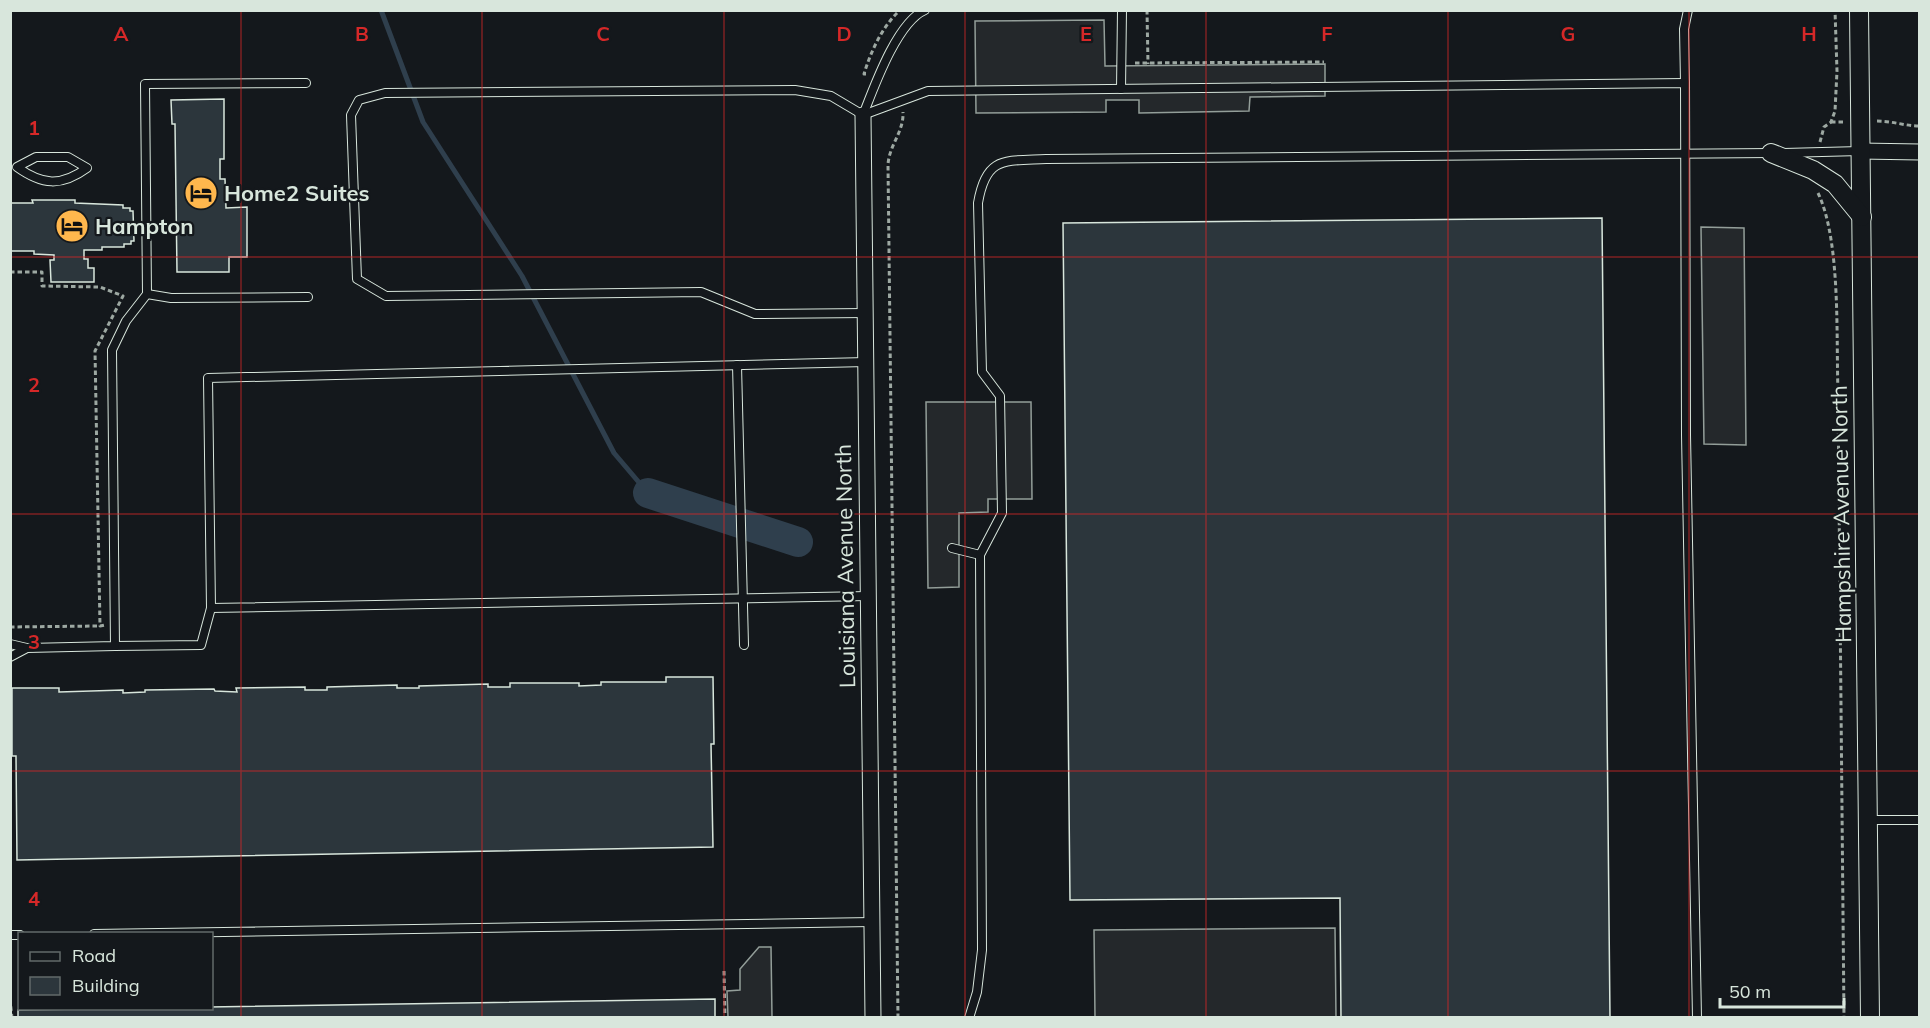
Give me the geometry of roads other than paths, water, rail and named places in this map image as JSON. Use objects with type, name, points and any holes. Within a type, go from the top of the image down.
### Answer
[{"type":"street","name":"Hampshire Avenue North","points":[[1859,10],[1870,1017]]},
{"type":"street","name":"Louisiana Avenue North","points":[[863,115],[873,1017]]},
{"type":"street","points":[[1860,151],[1920,152]]},
{"type":"street","points":[[1771,153],[1813,170],[1834,184],[1862,217]]},
{"type":"lane","points":[[863,115],[884,63],[904,30],[925,10]]},
{"type":"lane","points":[[1121,89],[1122,10]]},
{"type":"lane","points":[[1688,10],[1684,28],[1686,435],[1697,1017]]},
{"type":"lane","points":[[115,646],[112,350],[126,321],[147,294],[145,84],[306,83]]},
{"type":"lane","points":[[863,115],[928,91],[1685,83]]},
{"type":"lane","points":[[863,115],[831,96],[795,90],[385,93],[359,100],[351,115],[357,279],[386,296],[701,292],[755,314],[865,313]]},
{"type":"lane","points":[[969,1017],[977,992],[982,950],[980,555],[1002,513],[1000,396],[982,372],[978,204],[982,182],[989,170],[1002,163],[1046,159],[1860,151]]},
{"type":"lane","points":[[68,157],[87,168],[66,181],[40,181],[17,167],[36,158],[68,157]]},
{"type":"lane","points":[[147,294],[171,298],[308,297]]},
{"type":"lane","points":[[10,644],[27,648],[201,645],[211,608],[208,378],[866,362]]},
{"type":"lane","points":[[737,365],[744,645]]},
{"type":"lane","points":[[952,548],[980,555]]},
{"type":"lane","points":[[211,608],[868,596]]},
{"type":"lane","points":[[10,657],[27,648]]},
{"type":"lane","points":[[1868,820],[1920,820]]},
{"type":"lane","points":[[165,932],[872,922]]},
{"type":"waterway","points":[[381,10],[423,122],[522,276],[614,453],[648,493]]},
{"type":"waterway","points":[[648,493],[798,542]]},
{"type":"place","name":"Home2 Suites","points":[[201,193]]},
{"type":"place","name":"Hampton","points":[[72,226]]}]
